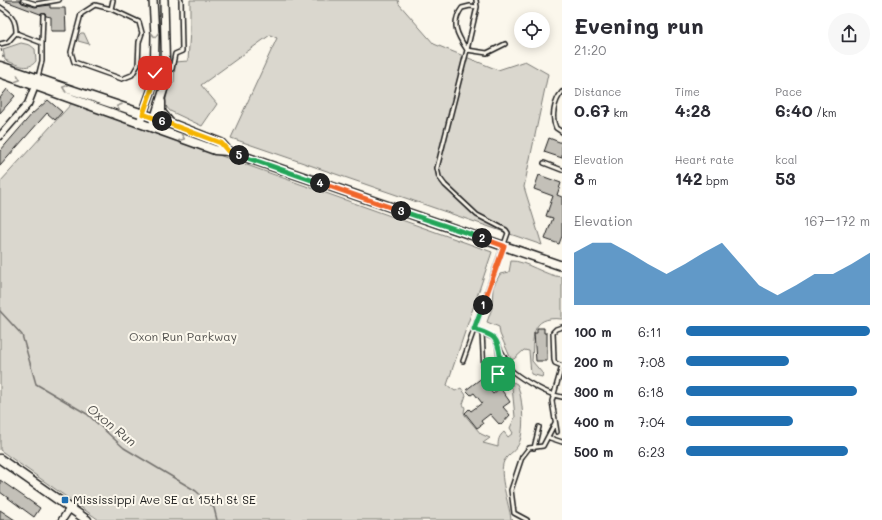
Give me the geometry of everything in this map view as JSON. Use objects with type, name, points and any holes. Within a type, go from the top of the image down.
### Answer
[{"type":"main road","points":[[2,63],[36,82]]},
{"type":"main road","points":[[0,73],[36,82],[142,118],[215,150],[228,151],[562,266]]},
{"type":"main road","points":[[160,102],[162,112],[170,123]]},
{"type":"main road","points":[[153,122],[170,123],[221,143],[228,151]]},
{"type":"main road","points":[[0,459],[88,520]]},
{"type":"street","points":[[142,118],[154,83],[155,73],[153,0]]},
{"type":"street","points":[[153,122],[166,82],[167,70],[164,0]]},
{"type":"street","points":[[0,136],[28,104],[36,82]]},
{"type":"street","points":[[62,520],[70,508]]},
{"type":"lane","points":[[23,0],[36,4],[59,0]]},
{"type":"lane","points":[[111,9],[113,0]]},
{"type":"lane","points":[[167,70],[172,69],[175,54],[182,51],[181,0]]},
{"type":"lane","points":[[463,361],[508,233],[506,230],[477,215],[438,177],[437,168],[477,8],[476,0]]},
{"type":"lane","points":[[95,5],[111,9],[134,18],[142,27],[137,69],[132,75],[122,79],[74,62],[71,52],[84,11],[95,5]]},
{"type":"lane","points":[[477,8],[470,6],[462,8],[457,24],[457,34],[467,50],[487,53],[505,44]]},
{"type":"lane","points":[[0,8],[13,16],[16,24],[16,34],[8,42],[0,44]]},
{"type":"lane","points":[[36,82],[42,61],[42,15]]},
{"type":"lane","points":[[16,34],[42,43]]},
{"type":"lane","points":[[562,92],[558,98],[552,119],[556,128],[562,132]]},
{"type":"lane","points":[[544,163],[562,170]]},
{"type":"lane","points":[[557,432],[554,423],[553,394],[562,366],[555,363],[554,360],[553,332],[562,327]]},
{"type":"lane","points":[[474,329],[494,338],[512,371],[553,394],[562,397]]},
{"type":"lane","points":[[482,332],[484,372],[488,376],[498,374],[501,370],[498,346]]},
{"type":"lane","points":[[527,520],[514,513],[511,490],[522,457],[529,448],[543,446],[554,423]]},
{"type":"lane","points":[[534,448],[539,427]]},
{"type":"lane","points":[[550,438],[562,442]]},
{"type":"path","points":[[1,49],[2,63]]},
{"type":"green space","points":[[190,0],[398,0],[399,4],[434,44],[498,70],[525,61],[548,74],[524,187],[542,245],[231,138],[277,38],[270,35],[201,85],[217,104],[202,126],[170,111],[165,105],[169,83],[174,83],[175,62],[188,61]]},
{"type":"green space","points":[[81,33],[84,33],[89,44],[78,41]]},
{"type":"green space","points":[[21,43],[30,45],[35,49],[36,61],[26,67],[5,60],[3,49]]},
{"type":"green space","name":"Oxon Run Parkway","points":[[72,103],[492,252],[447,385],[455,391],[461,388],[466,395],[463,404],[465,408],[465,415],[481,434],[490,438],[483,443],[498,447],[499,438],[504,432],[508,437],[513,433],[510,428],[515,417],[512,387],[513,382],[517,384],[521,398],[523,416],[522,434],[517,447],[504,461],[502,467],[504,489],[511,519],[513,520],[99,520],[0,450],[0,182]]},
{"type":"green space","points":[[511,261],[517,261],[549,274],[562,277],[562,319],[543,321],[538,325],[533,337],[532,361],[543,374],[542,377],[531,374],[529,351],[524,350],[514,359],[511,359],[500,334],[499,327],[487,322],[492,308],[493,287],[500,274],[509,272]]},
{"type":"building","points":[[3,0],[20,0],[22,3],[35,7],[50,5],[50,8],[65,8],[66,31],[51,31],[51,17],[46,16],[45,13],[40,14]]},
{"type":"building","points":[[7,89],[15,96],[0,113],[0,98]]},
{"type":"building","points":[[48,100],[62,112],[55,120],[47,113],[0,166],[0,151],[32,114]]},
{"type":"building","points":[[549,138],[562,143],[562,158],[544,152]]},
{"type":"building","points":[[539,175],[561,183],[557,195],[562,197],[562,236],[559,244],[545,239],[553,218],[546,216],[553,196],[534,189]]},
{"type":"building","points":[[537,328],[544,328],[544,333],[547,333],[547,361],[536,361],[534,333],[537,333]]},
{"type":"building","points":[[483,377],[486,381],[484,383],[493,394],[500,388],[508,399],[510,402],[503,407],[510,415],[501,425],[490,414],[481,421],[483,424],[477,428],[465,413],[469,409],[471,411],[482,403],[474,393],[471,395],[466,390]]},
{"type":"building","points":[[0,480],[40,508],[34,517],[0,492]]},
{"type":"building","points":[[0,510],[15,520],[0,520]]},
{"type":"waterway","name":"Oxon Run","points":[[0,311],[22,335],[36,384],[87,414],[124,448],[196,491],[214,508],[217,520]]},
{"type":"place","name":"Mississippi Ave SE at 15th St SE","points":[[65,500]]},
{"type":"route","points":[[155,73],[154,83],[143,114],[221,143],[228,151],[504,246],[474,329],[494,338],[498,346],[501,370],[498,374]]}]
